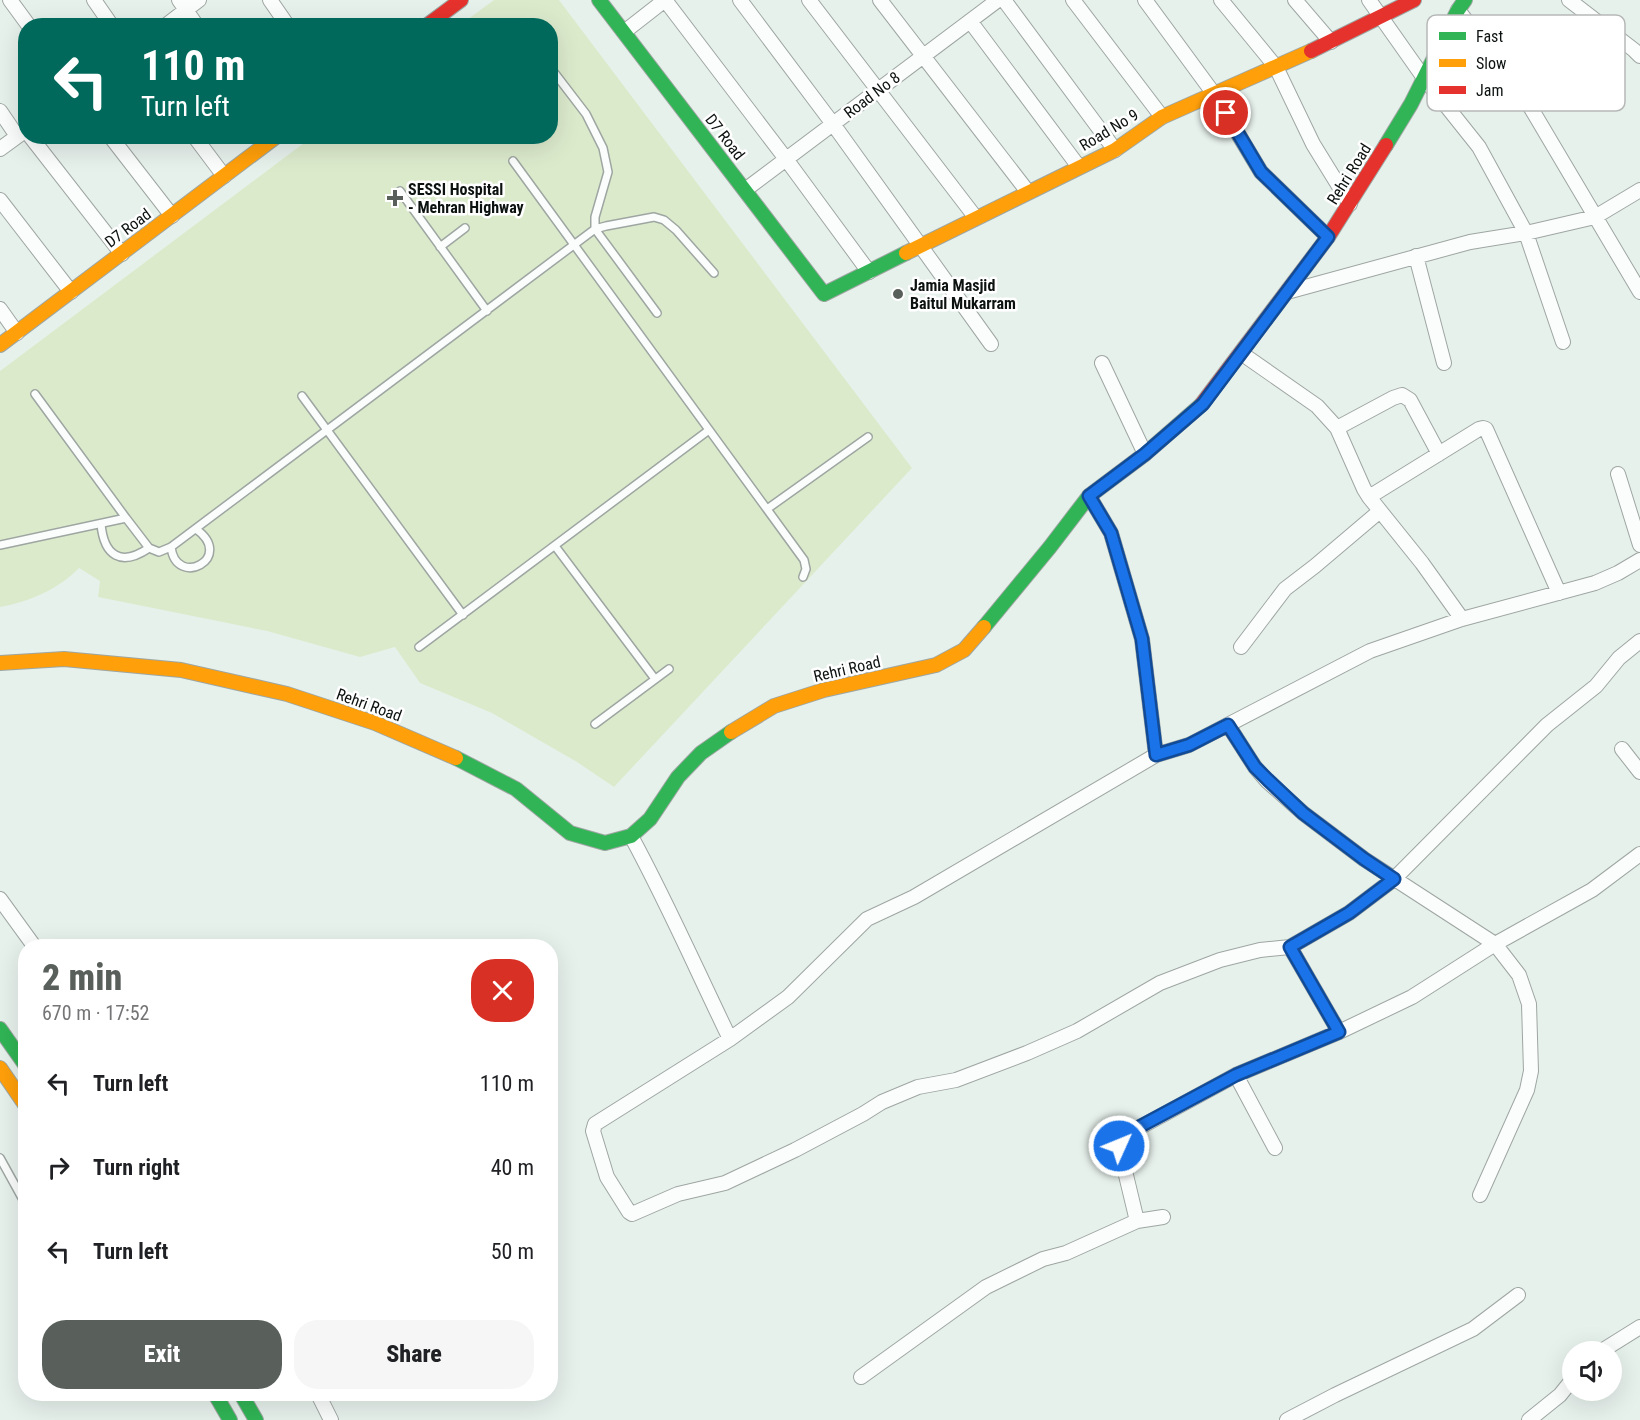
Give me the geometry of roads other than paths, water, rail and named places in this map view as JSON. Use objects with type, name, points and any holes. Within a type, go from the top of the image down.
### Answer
[{"type":"street","points":[[10,0],[23,18]]},
{"type":"street","points":[[94,0],[106,18]]},
{"type":"street","points":[[171,18],[182,5],[199,0]]},
{"type":"street","points":[[270,0],[282,18]]},
{"type":"street","points":[[437,18],[461,0]]},
{"type":"street","name":"D7 Road","points":[[599,0],[824,294]]},
{"type":"street","points":[[624,32],[665,0],[869,272]]},
{"type":"street","points":[[740,0],[833,124],[991,344]]},
{"type":"street","points":[[808,0],[976,218]]},
{"type":"street","points":[[880,0],[1028,192]]},
{"type":"street","name":"Road No 8","points":[[745,189],[998,0]]},
{"type":"street","points":[[1004,0],[1114,150]]},
{"type":"street","points":[[1073,0],[1162,117]]},
{"type":"street","points":[[1145,0],[1214,94],[1261,172],[1328,237]]},
{"type":"street","points":[[1221,0],[1276,67],[1313,144],[1350,204]]},
{"type":"street","points":[[1295,0],[1331,42]]},
{"type":"street","points":[[1369,0],[1427,82]]},
{"type":"street","name":"Road No 9","points":[[824,294],[1114,150],[1162,117],[1331,42],[1414,0]]},
{"type":"street","points":[[1569,0],[1588,15]]},
{"type":"street","points":[[182,5],[191,18]]},
{"type":"street","points":[[970,21],[1079,167]]},
{"type":"street","points":[[1625,43],[1640,56]]},
{"type":"street","name":"Rehri Road","points":[[0,663],[64,659],[181,670],[287,694],[375,723],[449,754],[516,789],[570,833],[605,843],[631,836],[650,819],[678,777],[701,753],[741,725],[774,706],[824,690],[936,665],[964,650],[1089,496],[1145,454],[1203,404],[1328,237],[1411,104],[1427,72]]},
{"type":"street","points":[[0,111],[18,127]]},
{"type":"street","points":[[1450,111],[1479,147],[1526,233],[1563,342]]},
{"type":"street","points":[[1533,111],[1640,292]]},
{"type":"street","points":[[0,149],[18,137]]},
{"type":"street","points":[[34,144],[122,254]]},
{"type":"street","points":[[116,144],[172,216]]},
{"type":"street","points":[[200,144],[224,176]]},
{"type":"street","name":"D7 Road","points":[[0,345],[266,144]]},
{"type":"street","points":[[1287,292],[1470,242],[1526,233],[1595,217],[1640,190]]},
{"type":"street","points":[[0,200],[71,292]]},
{"type":"street","points":[[1416,256],[1444,363]]},
{"type":"street","points":[[0,309],[17,333]]},
{"type":"street","points":[[1241,353],[1317,406],[1337,428],[1369,497],[1422,563],[1462,619]]},
{"type":"street","points":[[1102,363],[1145,454]]},
{"type":"street","points":[[1337,428],[1402,395],[1410,400],[1439,454]]},
{"type":"street","points":[[1369,497],[1479,429],[1486,429],[1559,593]]},
{"type":"street","points":[[1618,474],[1640,545]]},
{"type":"street","points":[[1089,496],[1111,533],[1142,639],[1156,755]]},
{"type":"street","points":[[1241,647],[1285,589],[1380,511]]},
{"type":"street","points":[[1640,560],[1595,583],[1462,619],[1370,651],[1189,745],[1156,755],[914,897],[867,919],[788,997],[730,1039],[595,1124],[593,1131],[607,1177],[630,1213],[635,1213],[678,1194],[725,1183],[795,1150],[882,1102],[918,1087],[956,1080],[1027,1053],[1077,1030],[1160,983],[1220,960],[1260,950],[1290,947],[1349,913],[1394,879],[1547,725],[1596,686],[1619,658],[1640,641]]},
{"type":"street","points":[[1228,725],[1255,767],[1303,813],[1364,859],[1494,944],[1519,975],[1529,1005],[1531,1071],[1527,1090],[1480,1195]]},
{"type":"street","points":[[1622,749],[1640,772]]},
{"type":"street","points":[[631,836],[654,878],[730,1039]]},
{"type":"street","points":[[1137,1221],[1119,1146],[1122,1137],[1236,1075],[1339,1032],[1412,997],[1494,944],[1592,890],[1640,854]]},
{"type":"street","points":[[0,899],[29,939]]},
{"type":"street","points":[[1290,947],[1339,1032]]},
{"type":"street","points":[[0,1029],[18,1055]]},
{"type":"street","points":[[0,1068],[18,1094]]},
{"type":"street","points":[[1236,1075],[1275,1148]]},
{"type":"street","points":[[861,1377],[986,1287],[1043,1259],[1066,1253],[1137,1221],[1163,1218]]},
{"type":"street","points":[[1287,1420],[1473,1329],[1518,1295]]},
{"type":"street","points":[[1618,1341],[1640,1327]]},
{"type":"street","points":[[1530,1420],[1562,1392]]},
{"type":"street","points":[[219,1401],[230,1420]]},
{"type":"street","points":[[246,1401],[256,1420]]},
{"type":"street","points":[[322,1401],[331,1420]]},
{"type":"lane","points":[[558,77],[586,114],[603,148],[608,172],[595,218],[595,229],[657,313]]},
{"type":"lane","points":[[513,161],[804,560],[807,569],[803,577]]},
{"type":"lane","points":[[400,191],[487,311]]},
{"type":"lane","points":[[35,394],[149,548],[159,552],[171,547],[196,529],[595,229],[654,217],[664,220],[676,230],[714,273]]},
{"type":"lane","points":[[440,247],[465,228]]},
{"type":"lane","points":[[302,396],[463,615]]},
{"type":"lane","points":[[419,647],[709,430]]},
{"type":"lane","points":[[767,509],[868,437]]},
{"type":"lane","points":[[0,545],[126,518]]},
{"type":"lane","points":[[101,524],[102,537],[107,548],[114,554],[123,558],[133,557],[149,548]]},
{"type":"lane","points":[[171,547],[172,555],[184,567],[193,568],[201,565],[207,559],[210,551],[209,542],[196,529]]},
{"type":"lane","points":[[555,546],[655,679]]},
{"type":"lane","points":[[595,724],[669,669]]},
{"type":"lane","points":[[0,1158],[18,1191]]},
{"type":"place","name":"SESSI Hospital - Mehran Highway","points":[[395,198]]},
{"type":"place","name":"Jamia Masjid Baitul Mukarram","points":[[898,294]]}]
